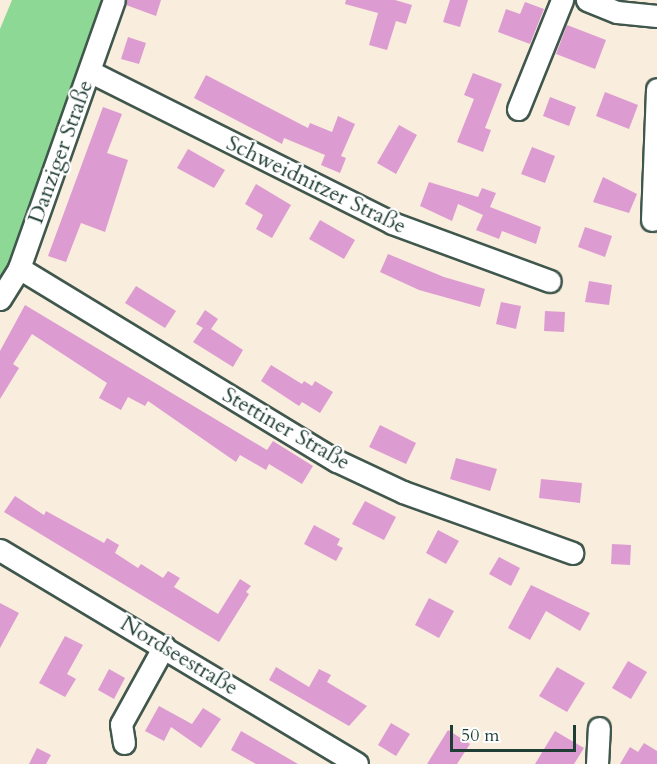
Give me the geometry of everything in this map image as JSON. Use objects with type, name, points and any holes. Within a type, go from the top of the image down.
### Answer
[{"type":"street","name":"Danziger Straße","points":[[0,299],[19,268],[91,72],[114,0]]},
{"type":"street","points":[[518,109],[562,0]]},
{"type":"street","points":[[587,0],[617,12],[657,16]]},
{"type":"street","name":"Schweidnitzer Straße","points":[[91,72],[392,224],[550,281]]},
{"type":"street","points":[[652,220],[657,89]]},
{"type":"street","name":"Stettiner Straße","points":[[19,268],[337,461],[403,492],[572,553]]},
{"type":"street","name":"Nordseestraße","points":[[0,550],[164,646],[357,764]]},
{"type":"street","points":[[124,743],[121,724],[164,646]]},
{"type":"street","points":[[597,764],[599,728]]},
{"type":"green space","points":[[12,0],[105,0],[83,68],[9,263],[0,278],[0,29]]},
{"type":"building","points":[[126,0],[161,0],[156,16],[126,5]]},
{"type":"building","points":[[346,0],[395,0],[412,5],[406,24],[396,21],[387,50],[369,45],[378,13],[345,4]]},
{"type":"building","points":[[450,0],[468,0],[460,27],[443,22]]},
{"type":"building","points":[[525,2],[544,9],[530,44],[498,32],[506,9],[520,14]]},
{"type":"building","points":[[567,25],[606,40],[595,69],[556,54]]},
{"type":"building","points":[[128,37],[146,43],[139,64],[121,59]]},
{"type":"building","points":[[473,73],[502,84],[485,128],[491,130],[483,152],[457,142],[474,99],[464,95]]},
{"type":"building","points":[[206,75],[308,128],[310,123],[332,132],[338,116],[355,124],[341,156],[346,158],[340,173],[321,165],[325,155],[284,138],[282,144],[194,98]]},
{"type":"building","points":[[605,92],[638,105],[629,129],[596,116]]},
{"type":"building","points":[[550,97],[576,107],[569,126],[543,116]]},
{"type":"building","points":[[103,107],[122,114],[107,153],[128,160],[105,232],[81,223],[66,262],[48,256]]},
{"type":"building","points":[[399,125],[417,135],[396,174],[377,163]]},
{"type":"building","points":[[532,147],[555,156],[545,183],[521,174]]},
{"type":"building","points":[[188,149],[225,170],[214,188],[177,168]]},
{"type":"building","points":[[603,177],[637,194],[629,213],[593,202]]},
{"type":"building","points":[[429,182],[478,197],[482,188],[496,193],[490,207],[541,227],[536,244],[502,231],[499,239],[476,230],[483,215],[458,204],[452,221],[420,206]]},
{"type":"building","points":[[256,184],[291,205],[272,238],[256,229],[263,215],[245,204]]},
{"type":"building","points":[[320,220],[355,240],[344,259],[309,239]]},
{"type":"building","points":[[585,227],[612,236],[605,257],[578,247]]},
{"type":"building","points":[[388,254],[444,277],[485,289],[480,307],[419,290],[380,272]]},
{"type":"building","points":[[589,281],[612,285],[609,305],[585,302]]},
{"type":"building","points":[[136,286],[176,311],[165,328],[125,303]]},
{"type":"building","points":[[501,302],[521,306],[516,329],[496,324]]},
{"type":"building","points":[[25,305],[267,450],[273,441],[313,466],[302,484],[269,464],[266,470],[240,455],[236,462],[148,401],[145,406],[128,397],[121,410],[99,398],[107,383],[32,334],[13,364],[19,368],[0,399],[0,351]]},
{"type":"building","points":[[205,310],[218,319],[211,329],[243,350],[233,367],[193,342],[203,328],[196,324]]},
{"type":"building","points":[[545,311],[565,312],[564,332],[544,331]]},
{"type":"building","points":[[271,365],[302,384],[304,381],[312,386],[315,381],[333,392],[320,413],[302,402],[299,406],[261,381]]},
{"type":"building","points":[[380,425],[416,443],[406,464],[369,447]]},
{"type":"building","points":[[456,458],[497,469],[490,491],[450,479]]},
{"type":"building","points":[[541,479],[582,483],[580,503],[539,498]]},
{"type":"building","points":[[15,496],[44,515],[46,511],[104,543],[107,538],[119,545],[115,553],[138,568],[141,564],[163,578],[168,571],[180,578],[174,587],[218,614],[240,579],[251,586],[246,592],[249,594],[219,642],[4,512]]},
{"type":"building","points":[[365,501],[396,517],[384,540],[352,524]]},
{"type":"building","points":[[314,525],[340,539],[337,545],[343,548],[336,561],[304,544]]},
{"type":"building","points":[[438,530],[459,541],[446,564],[426,553]]},
{"type":"building","points":[[612,544],[631,545],[630,565],[611,564]]},
{"type":"building","points":[[499,557],[520,568],[511,586],[489,574]]},
{"type":"building","points":[[531,585],[590,613],[580,631],[546,611],[530,640],[508,628]]},
{"type":"building","points":[[429,598],[454,611],[439,638],[415,625]]},
{"type":"building","points":[[0,603],[19,613],[0,648]]},
{"type":"building","points":[[65,636],[83,645],[67,674],[76,679],[65,697],[39,683]]},
{"type":"building","points":[[628,661],[647,672],[631,699],[612,688]]},
{"type":"building","points":[[276,667],[309,687],[319,669],[331,675],[327,682],[367,706],[349,726],[269,680]]},
{"type":"building","points":[[557,667],[585,683],[567,712],[539,696]]},
{"type":"building","points":[[109,669],[125,678],[114,699],[98,690]]},
{"type":"building","points":[[159,706],[192,724],[203,708],[221,719],[201,748],[171,727],[164,741],[145,731]]},
{"type":"building","points":[[391,723],[410,734],[396,756],[378,745]]},
{"type":"building","points":[[448,730],[470,744],[457,764],[427,764]]},
{"type":"building","points":[[241,731],[298,764],[256,764],[231,750]]},
{"type":"building","points":[[555,731],[584,748],[574,764],[535,764]]},
{"type":"building","points":[[644,743],[657,751],[657,764],[620,764],[630,747],[638,752]]},
{"type":"building","points":[[37,748],[51,755],[46,764],[29,764]]}]
